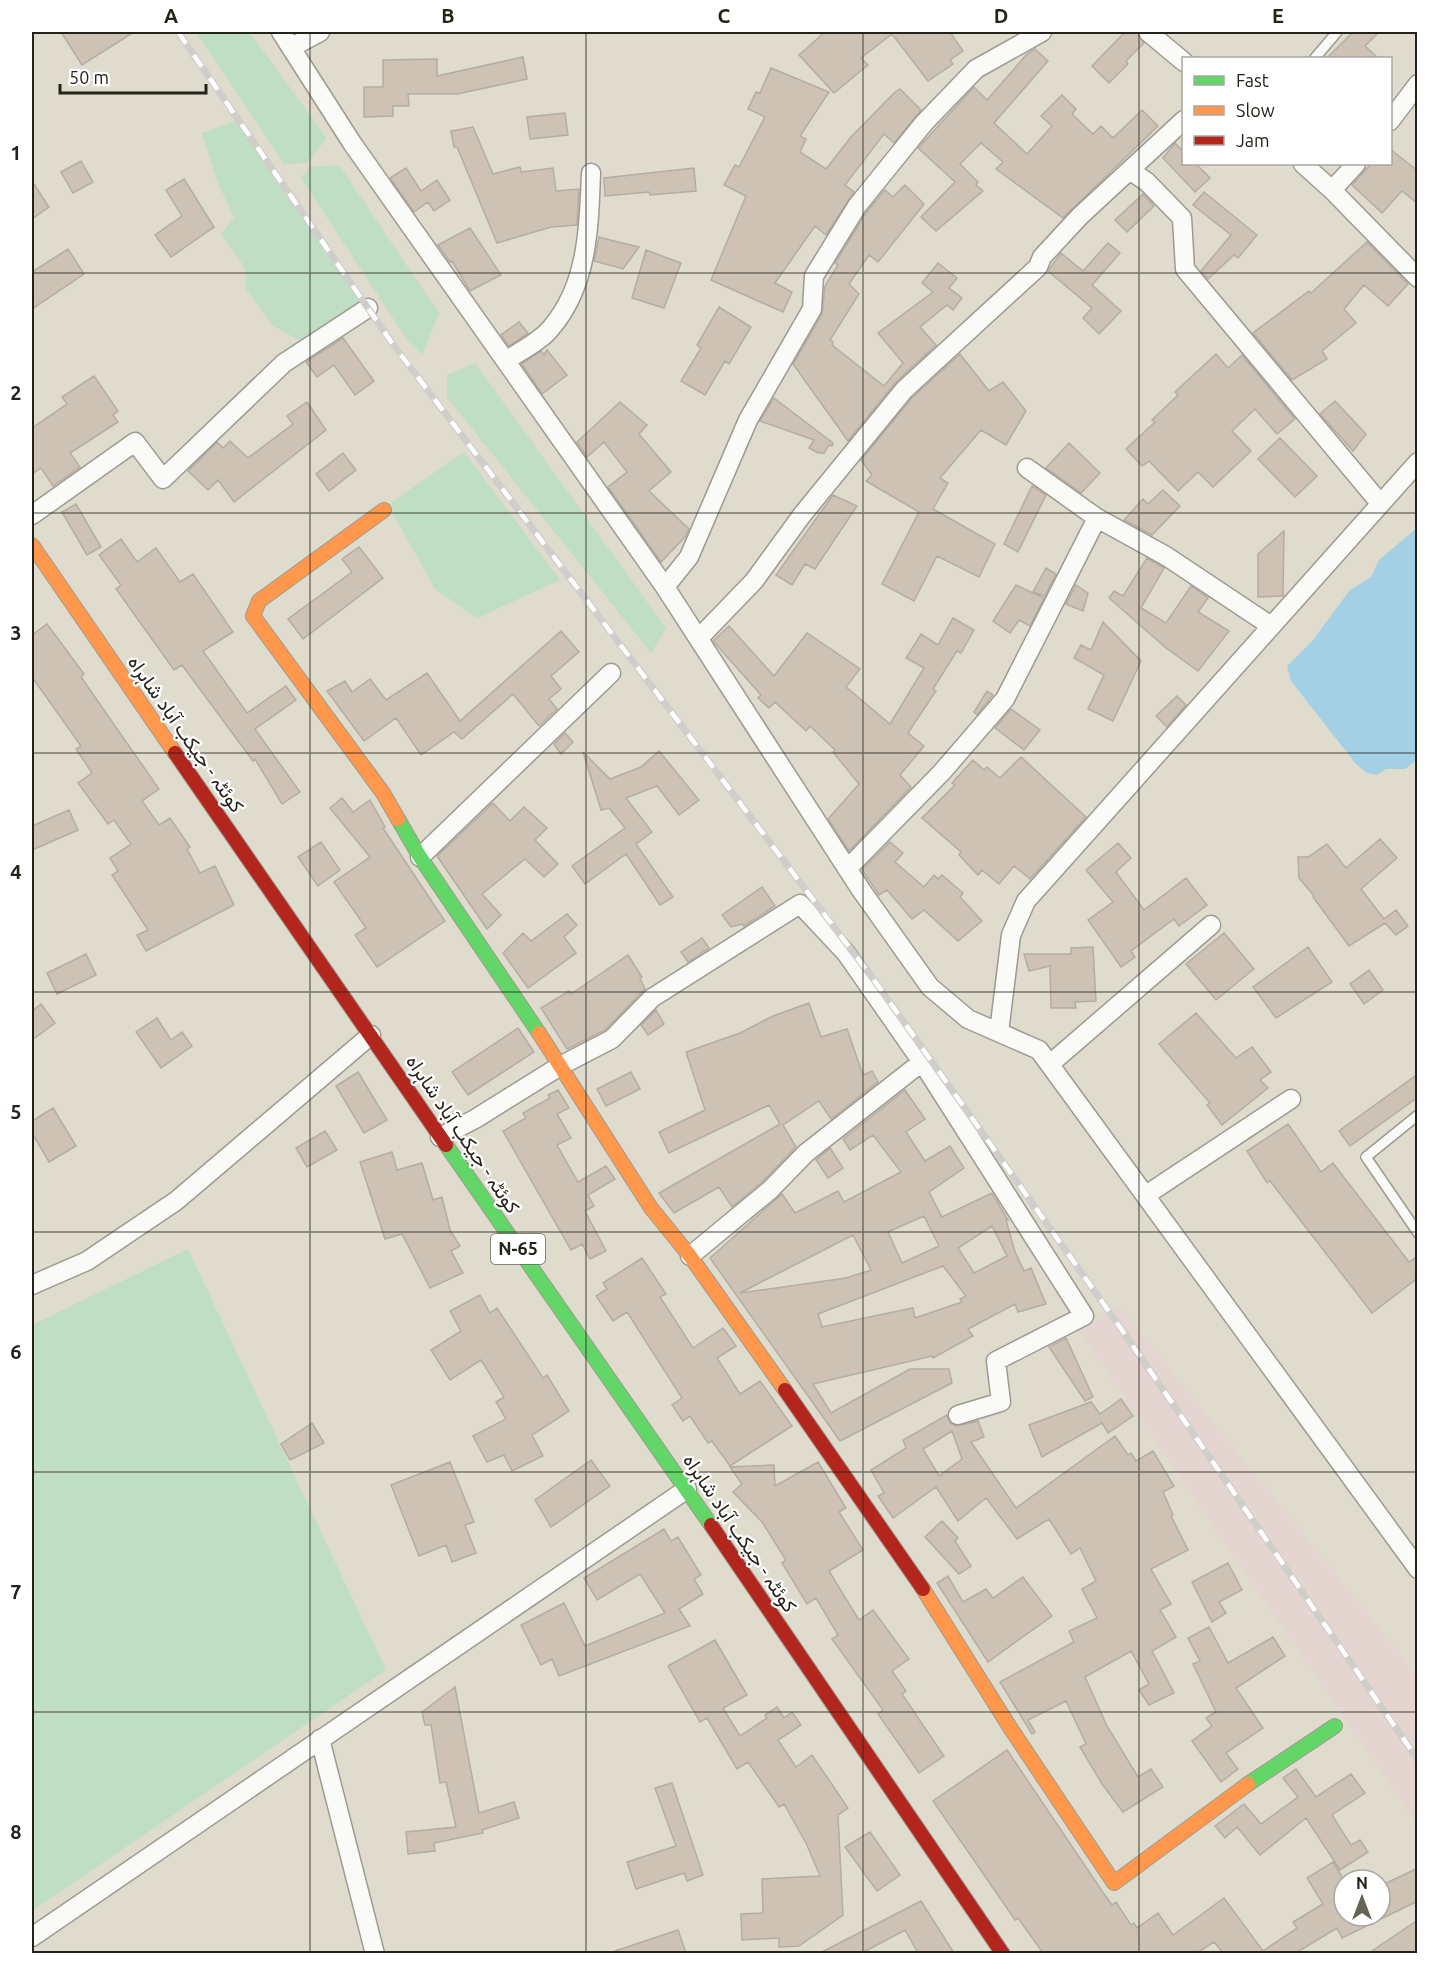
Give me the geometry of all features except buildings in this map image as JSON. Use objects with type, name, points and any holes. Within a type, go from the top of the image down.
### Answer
[{"type":"main road","points":[[384,510],[259,601],[253,616],[383,793],[420,857],[560,1066],[651,1208],[690,1256],[842,1470],[954,1635],[1011,1729],[1114,1883],[1241,1788],[1335,1726]]},
{"type":"main road","name":"کوئٹہ - جیکب آباد شاہراہ","points":[[32,546],[440,1137],[687,1489],[999,1952]]},
{"type":"street","points":[[281,32],[352,143],[665,587],[848,868],[930,987],[968,1019],[1039,1050],[1418,1569]]},
{"type":"street","points":[[292,47],[320,32]]},
{"type":"street","points":[[665,587],[689,557],[748,420],[812,309],[814,276],[857,206],[924,123],[976,69],[1042,32]]},
{"type":"street","points":[[1148,32],[1182,60]]},
{"type":"street","points":[[1392,118],[1418,84]]},
{"type":"street","points":[[699,638],[754,581],[802,515],[904,390],[1038,267],[1042,257],[1080,216],[1182,122]]},
{"type":"street","points":[[1304,165],[1332,190],[1418,278]]},
{"type":"street","points":[[1332,190],[1355,165]]},
{"type":"street","points":[[1131,171],[1147,182],[1182,218],[1185,269],[1379,502]]},
{"type":"street","points":[[506,361],[551,329],[577,284],[589,236],[591,173]]},
{"type":"street","points":[[32,515],[135,442],[163,479],[284,363],[368,308]]},
{"type":"street","points":[[999,1032],[1011,935],[1026,901],[1379,502],[1418,462]]},
{"type":"street","points":[[1027,468],[1097,518],[1166,556],[1270,626]]},
{"type":"street","points":[[848,868],[942,772],[1005,699],[1097,518]]},
{"type":"street","points":[[420,857],[611,673]]},
{"type":"street","points":[[440,1137],[475,1119],[560,1066],[612,1040],[652,998],[800,904],[846,953],[922,1062],[1084,1316],[996,1361],[1001,1402],[958,1415]]},
{"type":"street","points":[[1050,1064],[1211,925]]},
{"type":"street","points":[[32,1285],[87,1261],[176,1201],[371,1035]]},
{"type":"street","points":[[690,1256],[770,1190],[806,1153],[922,1062]]},
{"type":"street","points":[[1146,1196],[1291,1099]]},
{"type":"street","points":[[32,1937],[687,1489]]},
{"type":"street","points":[[320,1739],[375,1953]]},
{"type":"lane","points":[[1316,57],[1337,32]]},
{"type":"lane","points":[[1418,1116],[1366,1157],[1418,1233]]},
{"type":"shaded area","points":[[1120,1307],[1417,1675],[1417,1824],[1078,1329]]},
{"type":"green space","points":[[196,32],[249,32],[327,138],[307,163],[284,164]]},
{"type":"green space","points":[[238,120],[362,303],[303,342],[273,326],[246,289],[245,268],[221,234],[234,218],[216,178],[202,133]]},
{"type":"green space","points":[[339,165],[439,313],[422,355],[408,341],[301,178],[310,167]]},
{"type":"green space","points":[[475,363],[666,628],[651,653],[447,397],[447,375]]},
{"type":"green space","points":[[464,452],[560,580],[477,618],[435,589],[392,512],[392,502]]},
{"type":"green space","points":[[188,1249],[386,1670],[32,1911],[32,1325]]},
{"type":"water","points":[[1417,528],[1417,760],[1405,769],[1386,769],[1377,775],[1367,773],[1356,764],[1291,681],[1287,666],[1313,640],[1350,590],[1371,577],[1379,560]]},
{"type":"railway","points":[[178,32],[392,343],[874,980],[1115,1320],[1418,1760]]},
{"type":"traffic: fast","points":[[398,819],[420,857],[539,1033]]},
{"type":"traffic: fast","points":[[446,1145],[711,1525]]},
{"type":"traffic: fast","points":[[1248,1784],[1335,1726]]},
{"type":"traffic: slow","points":[[384,510],[259,601],[253,616],[383,793],[398,819]]},
{"type":"traffic: slow","points":[[32,545],[175,753]]},
{"type":"traffic: slow","points":[[539,1033],[651,1208],[690,1256],[785,1390]]},
{"type":"traffic: slow","points":[[923,1589],[1011,1729],[1114,1883],[1248,1784]]},
{"type":"traffic: jam","points":[[175,753],[446,1145]]},
{"type":"traffic: jam","points":[[785,1390],[923,1589]]},
{"type":"traffic: jam","points":[[711,1525],[1003,1954]]}]
